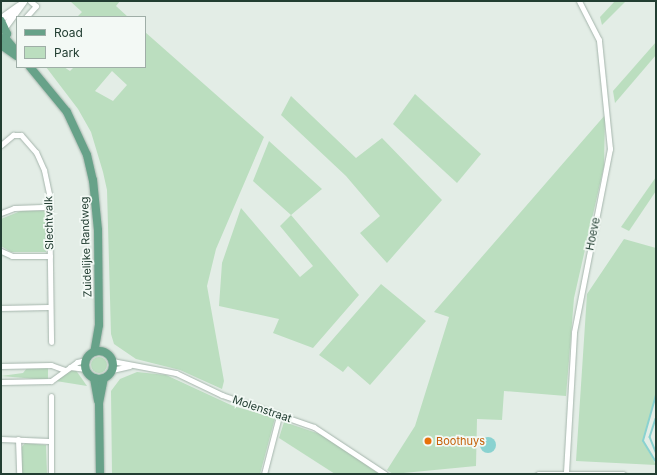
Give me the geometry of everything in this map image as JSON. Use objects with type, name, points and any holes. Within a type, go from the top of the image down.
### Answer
[{"type":"main road","points":[[16,55],[3,43],[2,22],[21,3]]},
{"type":"main road","points":[[3,43],[16,51]]},
{"type":"main road","name":"Zuidelijke Randweg","points":[[31,68],[67,112],[88,161],[97,203],[98,325],[94,352]]},
{"type":"main road","name":"Zuidelijke Randweg","points":[[98,325],[103,352]]},
{"type":"main road","points":[[99,403],[104,378],[112,370],[112,361],[103,352],[94,352],[86,364],[94,378],[99,403],[100,474]]},
{"type":"main road","points":[[94,378],[104,378]]},
{"type":"street","points":[[27,16],[36,6],[30,1]]},
{"type":"street","name":"Hoeve","points":[[566,472],[574,332],[610,149],[599,40],[579,1]]},
{"type":"street","name":"Slechtvalk","points":[[1,145],[15,134],[31,145],[44,170],[49,207],[50,256],[48,307],[50,342]]},
{"type":"street","points":[[1,213],[14,208],[49,207]]},
{"type":"street","points":[[1,251],[12,256],[50,256]]},
{"type":"street","points":[[1,308],[48,307]]},
{"type":"street","name":"Molenstraat","points":[[112,361],[131,366],[176,373],[331,437],[384,474]]},
{"type":"street","points":[[1,366],[67,368],[86,364]]},
{"type":"street","points":[[1,382],[54,379],[67,368],[86,364]]},
{"type":"street","name":"Molenstraat","points":[[112,370],[131,366]]},
{"type":"street","points":[[53,368],[54,379]]},
{"type":"street","points":[[51,396],[49,441],[51,474]]},
{"type":"street","points":[[264,474],[279,416]]},
{"type":"street","points":[[1,439],[49,441]]},
{"type":"street","points":[[18,439],[19,474]]},
{"type":"street","points":[[538,474],[566,472],[623,474]]},
{"type":"green space","points":[[70,1],[120,1],[116,6],[127,16],[78,16],[82,12]]},
{"type":"green space","points":[[615,1],[626,1],[602,25],[600,17]]},
{"type":"green space","points":[[146,33],[264,137],[216,249],[207,286],[224,381],[222,389],[180,370],[136,359],[114,344],[111,334],[107,190],[103,172],[91,132],[78,109],[47,68],[66,68],[70,71],[73,68],[146,68]],"holes":[[[112,71],[127,85],[113,101],[95,91]]]},
{"type":"green space","points":[[656,42],[656,55],[615,103],[613,91]]},
{"type":"green space","points":[[415,94],[481,154],[457,183],[393,124]]},
{"type":"green space","points":[[291,96],[356,158],[382,138],[442,200],[387,263],[360,233],[380,216],[346,176],[281,115]]},
{"type":"green space","points":[[605,115],[604,166],[574,298],[566,396],[504,391],[502,420],[477,419],[476,466],[393,474],[387,470],[415,426],[449,317],[434,312]]},
{"type":"green space","points":[[269,141],[322,189],[291,215],[253,181]]},
{"type":"green space","points":[[656,177],[656,191],[629,231],[621,227]]},
{"type":"green space","points":[[241,208],[300,277],[313,266],[280,226],[291,215],[359,295],[313,348],[273,333],[279,319],[219,306],[222,263]]},
{"type":"green space","points":[[23,210],[46,211],[46,252],[11,252],[1,246],[1,219]]},
{"type":"green space","points":[[624,239],[656,248],[656,395],[643,441],[656,465],[576,461],[587,294]]},
{"type":"green space","points":[[381,284],[426,321],[370,385],[348,366],[343,372],[319,355]]},
{"type":"green space","points":[[99,357],[105,359],[107,365],[105,371],[99,373],[93,371],[91,365],[93,359]]},
{"type":"green space","points":[[48,367],[48,380],[1,376],[23,373],[27,368]]},
{"type":"green space","points":[[75,369],[87,386],[56,381],[65,373]]},
{"type":"green space","points":[[137,372],[166,375],[233,406],[275,418],[260,474],[112,474],[111,391],[120,379]]},
{"type":"green space","points":[[284,422],[326,436],[379,474],[335,474],[279,438]]},
{"type":"green space","points":[[25,443],[46,445],[47,474],[22,474],[21,448]]},
{"type":"water","points":[[488,437],[495,442],[496,445],[491,452],[488,453],[481,448],[480,445],[485,438]]},
{"type":"waterway","points":[[655,461],[643,441],[656,395]]},
{"type":"waterway","points":[[656,419],[650,437],[656,452]]},
{"type":"place","name":"Boothuys","points":[[428,441]]}]
